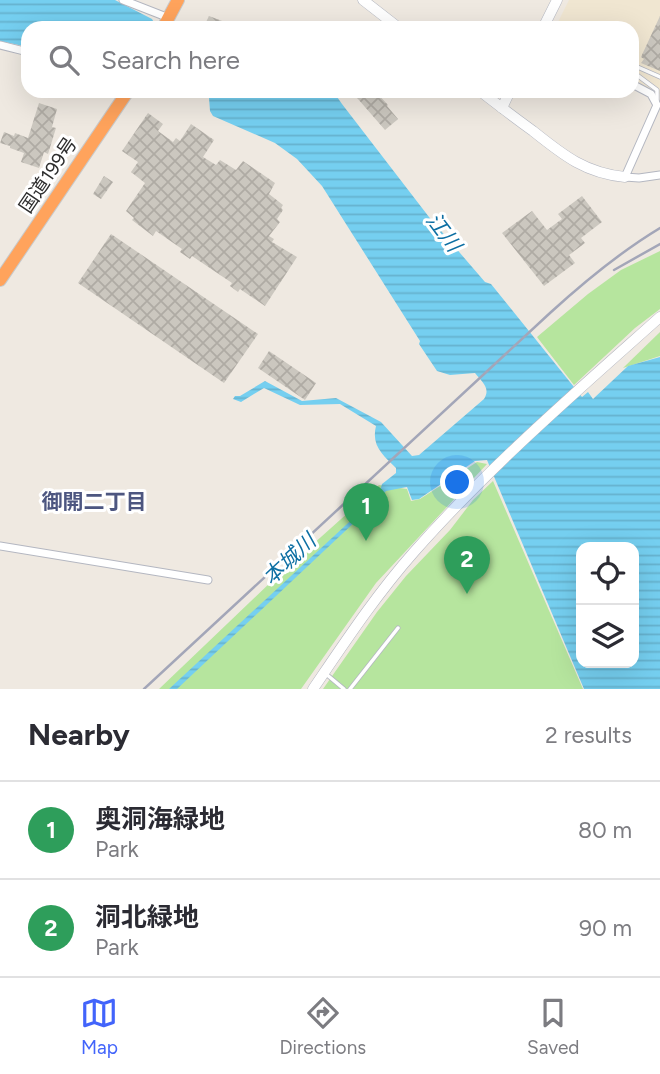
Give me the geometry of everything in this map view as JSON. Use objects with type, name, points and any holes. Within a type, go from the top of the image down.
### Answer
[{"type":"highway","points":[[167,21],[178,0]]},
{"type":"highway","name":"国道199号","points":[[0,280],[123,98]]},
{"type":"street","points":[[123,0],[134,2],[163,21]]},
{"type":"street","points":[[363,0],[390,21]]},
{"type":"street","points":[[546,21],[556,0]]},
{"type":"street","points":[[0,45],[21,50]]},
{"type":"street","points":[[625,177],[659,103],[651,94],[639,88]]},
{"type":"street","points":[[489,98],[570,160],[590,170],[625,177],[660,175]]},
{"type":"street","points":[[502,108],[507,98]]},
{"type":"street","points":[[313,689],[379,594],[481,480],[660,317]]},
{"type":"street","points":[[0,546],[208,580]]},
{"type":"lane","points":[[639,67],[660,77]]},
{"type":"lane","points":[[639,76],[657,90],[659,103]]},
{"type":"lane","points":[[324,673],[347,689],[398,628]]},
{"type":"shaded area","points":[[569,0],[660,0],[660,94],[639,83],[639,21],[558,21]]},
{"type":"green space","points":[[660,251],[660,309],[635,328],[574,385],[537,337],[621,270]]},
{"type":"green space","points":[[660,332],[660,356],[623,368]]},
{"type":"green space","points":[[477,462],[487,464],[376,583],[301,689],[159,689],[273,580],[379,485],[407,489],[411,501],[420,499]]},
{"type":"green space","points":[[493,481],[583,689],[323,689],[406,576]]},
{"type":"water","points":[[0,0],[115,0],[153,21],[21,21],[21,46],[0,41]]},
{"type":"water","points":[[209,98],[338,98],[429,217],[485,282],[491,284],[582,397],[588,392],[593,399],[628,366],[660,357],[660,689],[584,689],[487,460],[475,461],[419,499],[412,500],[407,487],[386,491],[177,689],[169,689],[374,499],[382,484],[396,473],[396,468],[377,445],[376,426],[340,404],[300,405],[264,388],[241,402],[233,399],[235,396],[240,396],[265,381],[302,401],[336,398],[381,422],[412,456],[419,455],[484,399],[487,392],[475,373],[450,375],[437,371],[322,186],[297,159],[275,143],[213,116]]},
{"type":"building","points":[[209,16],[222,21],[206,21]]},
{"type":"building","points":[[660,16],[660,71],[641,63],[644,59],[641,57]]},
{"type":"building","points":[[382,98],[398,119],[385,130],[358,99]]},
{"type":"building","points":[[39,103],[57,109],[52,127],[56,128],[48,154],[44,152],[39,168],[21,162],[24,153],[0,143],[4,132],[28,138]]},
{"type":"building","points":[[148,113],[163,124],[158,131],[173,142],[176,138],[180,141],[191,124],[214,140],[203,157],[216,165],[220,160],[236,170],[243,161],[275,183],[269,194],[283,205],[283,210],[277,219],[280,222],[269,236],[274,239],[272,242],[297,257],[265,306],[240,289],[238,292],[230,286],[232,283],[192,256],[190,259],[180,252],[182,249],[156,231],[153,236],[132,220],[134,218],[126,211],[145,183],[131,172],[138,162],[122,151]]},
{"type":"building","points":[[104,176],[113,182],[101,199],[93,194]]},
{"type":"building","points":[[582,196],[602,222],[581,238],[585,243],[569,255],[575,263],[544,286],[502,233],[532,211],[547,230],[562,219],[558,214]]},
{"type":"building","points":[[111,234],[258,334],[224,383],[78,283]]},
{"type":"building","points":[[269,351],[316,383],[305,400],[258,368]]},
{"type":"railway","points":[[144,689],[563,301],[617,257],[660,228]]},
{"type":"railway","points":[[614,270],[660,244]]},
{"type":"place","name":"奥洞海緑地","points":[[366,541]]},
{"type":"place","name":"洞北緑地","points":[[467,594]]},
{"type":"district","name":"御開二丁目","points":[[94,501]]},
{"type":"water label","name":"江川","points":[[444,232]]},
{"type":"water label","name":"本城川","points":[[289,559]]}]
